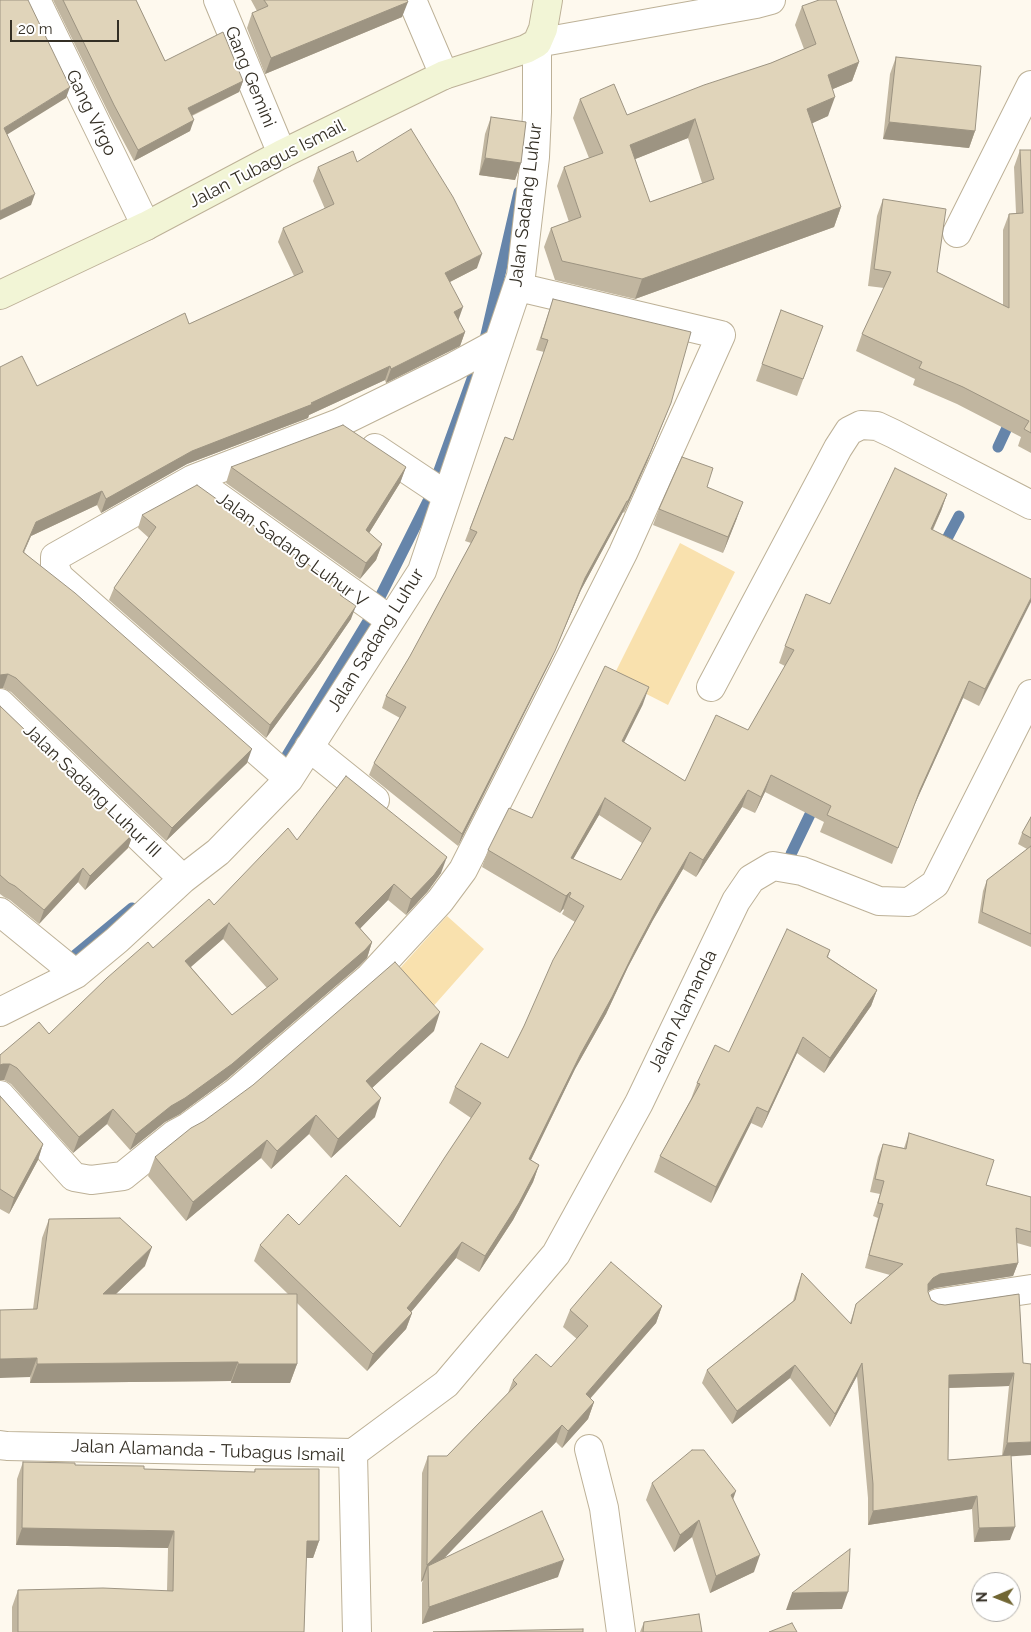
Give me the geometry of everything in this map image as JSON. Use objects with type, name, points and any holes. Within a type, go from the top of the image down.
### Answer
[{"type":"main road","points":[[538,43],[543,29],[548,0]]},
{"type":"main road","name":"Jalan Tubagus Ismail","points":[[0,295],[146,226],[282,154],[444,75],[526,49],[538,43]]},
{"type":"street","name":"Gang Virgo","points":[[36,0],[146,226]]},
{"type":"street","name":"Gang Gemini","points":[[218,0],[282,154]]},
{"type":"street","points":[[412,0],[444,75]]},
{"type":"street","points":[[538,43],[761,1]]},
{"type":"street","name":"Jalan Sadang Luhur","points":[[0,1012],[76,974],[117,940],[183,878],[218,852],[290,779],[422,571],[521,276],[535,157],[538,112],[538,43]]},
{"type":"street","points":[[958,234],[1031,85]]},
{"type":"street","points":[[0,1095],[74,1177],[91,1180],[123,1176],[175,1134],[236,1092],[370,977],[440,901],[455,864],[623,553],[721,335],[518,287]]},
{"type":"street","points":[[290,779],[59,577],[55,567],[55,557],[193,479],[339,423],[500,342]]},
{"type":"street","points":[[339,423],[447,496]]},
{"type":"street","points":[[711,687],[838,448],[849,431],[861,425],[877,426],[1031,505]]},
{"type":"street","name":"Jalan Sadang Luhur V","points":[[193,479],[390,620]]},
{"type":"street","name":"Jalan Alamanda","points":[[353,1453],[446,1384],[556,1254],[639,1103],[736,901],[751,879],[773,866],[802,871],[879,901],[909,902],[935,884],[1031,694]]},
{"type":"street","name":"Jalan Sadang Luhur III","points":[[0,703],[183,878]]},
{"type":"street","points":[[309,747],[393,815]]},
{"type":"street","points":[[0,912],[76,974]]},
{"type":"street","points":[[938,1303],[1031,1289]]},
{"type":"street","points":[[589,1449],[604,1508],[621,1632]]},
{"type":"street","name":"Jalan Alamanda - Tubagus Ismail","points":[[2,1450],[353,1453],[357,1632]]},
{"type":"shaded area","points":[[680,543],[735,572],[668,705],[613,677]]},
{"type":"shaded area","points":[[447,916],[484,949],[430,1010],[393,976]]},
{"type":"building","points":[[0,0],[28,0],[70,87],[4,128],[35,194],[0,211]]},
{"type":"building","points":[[63,0],[136,0],[165,61],[223,32],[243,81],[188,108],[194,120],[138,150]]},
{"type":"building","points":[[264,0],[407,0],[408,2],[271,58],[252,13],[268,6]]},
{"type":"building","points":[[819,0],[836,0],[859,62],[828,75],[835,97],[807,109],[841,207],[642,279],[562,261],[551,228],[581,217],[564,167],[603,153],[580,99],[614,84],[627,115],[704,85],[771,63],[816,44],[802,6]],"holes":[[[695,119],[714,179],[650,202],[630,145]]]},
{"type":"building","points":[[896,57],[981,66],[975,131],[889,122]]},
{"type":"building","points":[[491,117],[526,122],[521,163],[485,158]]},
{"type":"building","points":[[411,129],[453,197],[482,254],[445,273],[463,307],[454,312],[465,332],[391,369],[390,366],[311,403],[313,404],[192,451],[106,499],[102,491],[36,522],[23,552],[75,593],[252,749],[172,828],[16,678],[8,674],[0,675],[0,367],[22,356],[37,386],[185,313],[189,324],[303,272],[283,228],[334,204],[318,167],[353,151],[357,162]]},
{"type":"building","points":[[1020,150],[1031,150],[1031,433],[1024,429],[1029,421],[963,387],[919,368],[922,362],[862,334],[891,272],[874,269],[883,199],[946,209],[937,272],[1009,308],[1009,214],[1023,213]]},
{"type":"building","points":[[553,299],[691,332],[671,403],[651,451],[628,501],[585,578],[555,651],[462,834],[374,763],[406,707],[386,696],[410,656],[477,532],[470,529],[505,437],[513,440],[548,340],[541,338]]},
{"type":"building","points":[[781,310],[823,326],[803,379],[762,364]]},
{"type":"building","points":[[343,425],[406,467],[366,530],[382,544],[366,563],[231,467]]},
{"type":"building","points":[[682,457],[713,468],[707,487],[743,502],[728,537],[659,509]]},
{"type":"building","points":[[895,468],[947,494],[931,529],[1031,579],[1031,598],[985,689],[969,681],[920,790],[898,848],[827,815],[831,806],[771,775],[761,797],[748,790],[703,860],[690,852],[635,950],[581,1053],[529,1159],[539,1165],[519,1203],[485,1256],[462,1242],[407,1308],[412,1313],[373,1354],[260,1245],[288,1214],[299,1225],[346,1175],[400,1227],[481,1103],[455,1087],[481,1043],[508,1058],[553,960],[584,906],[569,897],[570,892],[566,896],[488,850],[509,808],[532,818],[605,666],[649,687],[622,741],[685,781],[716,715],[748,730],[794,650],[785,646],[806,594],[830,604]],"holes":[[[605,798],[651,828],[621,880],[571,858]]]},
{"type":"building","points":[[197,485],[344,590],[340,595],[356,606],[321,657],[270,725],[114,588],[156,527],[142,515]]},
{"type":"building","points":[[0,706],[133,834],[90,876],[83,868],[44,910],[0,875]]},
{"type":"building","points":[[346,776],[447,857],[434,875],[411,899],[394,884],[355,923],[372,942],[365,950],[232,1064],[171,1106],[136,1134],[113,1109],[79,1137],[17,1068],[10,1064],[0,1065],[0,1055],[39,1022],[49,1034],[107,978],[148,942],[153,948],[209,899],[214,905],[288,828],[297,840]],"holes":[[[229,923],[278,979],[232,1015],[185,961]]]},
{"type":"building","points":[[1031,817],[1031,838],[1022,833]]},
{"type":"building","points":[[1031,846],[1031,934],[982,912],[987,880]]},
{"type":"building","points":[[787,929],[830,950],[827,957],[877,990],[830,1058],[803,1037],[768,1112],[757,1107],[716,1187],[660,1156],[700,1084],[697,1083],[715,1045],[729,1052]]},
{"type":"building","points":[[395,962],[440,1012],[366,1081],[381,1098],[338,1139],[316,1115],[277,1151],[267,1140],[193,1202],[155,1157],[191,1128],[204,1121],[253,1085]]},
{"type":"building","points":[[0,1096],[43,1144],[14,1198],[0,1189]]},
{"type":"building","points":[[909,1133],[994,1160],[986,1185],[1031,1197],[1031,1232],[1016,1228],[1018,1263],[940,1274],[928,1284],[931,1300],[945,1305],[1019,1294],[1023,1363],[1031,1364],[1031,1442],[1007,1443],[1014,1373],[949,1375],[948,1460],[1011,1455],[1015,1527],[979,1528],[977,1496],[873,1511],[873,1484],[862,1363],[835,1414],[795,1365],[737,1411],[707,1370],[795,1300],[802,1273],[851,1324],[856,1304],[903,1264],[869,1255],[883,1204],[878,1203],[884,1181],[875,1179],[883,1144],[906,1149]]},
{"type":"building","points":[[120,1218],[152,1247],[103,1294],[297,1294],[297,1364],[238,1364],[238,1362],[37,1364],[37,1358],[0,1359],[0,1310],[37,1309],[49,1219]]},
{"type":"building","points":[[611,1262],[662,1306],[586,1394],[594,1402],[568,1431],[562,1425],[427,1565],[428,1456],[447,1456],[517,1384],[513,1380],[536,1354],[551,1367],[588,1326],[570,1310]]},
{"type":"building","points":[[692,1450],[704,1450],[736,1491],[731,1495],[760,1555],[716,1576],[699,1520],[680,1535],[652,1483]]},
{"type":"building","points":[[23,1462],[144,1466],[144,1469],[255,1472],[255,1469],[319,1469],[319,1541],[307,1541],[304,1632],[18,1632],[18,1590],[103,1588],[173,1591],[174,1531],[22,1528]]},
{"type":"building","points":[[542,1511],[564,1560],[429,1607],[428,1566]]},
{"type":"building","points":[[850,1549],[848,1592],[792,1593]]},
{"type":"building","points":[[699,1614],[702,1632],[643,1632],[644,1622]]},
{"type":"building","points":[[792,1623],[797,1632],[769,1632]]},
{"type":"building","points":[[583,1629],[583,1632],[433,1632]]},
{"type":"waterway","points":[[485,339],[519,192]]},
{"type":"waterway","points":[[437,476],[477,365]]},
{"type":"waterway","points":[[998,447],[1012,417]]},
{"type":"waterway","points":[[380,597],[430,497]]},
{"type":"waterway","points":[[941,550],[959,516]]},
{"type":"waterway","points":[[286,757],[368,621]]},
{"type":"waterway","points":[[791,854],[816,802]]},
{"type":"waterway","points":[[74,956],[132,908]]}]
